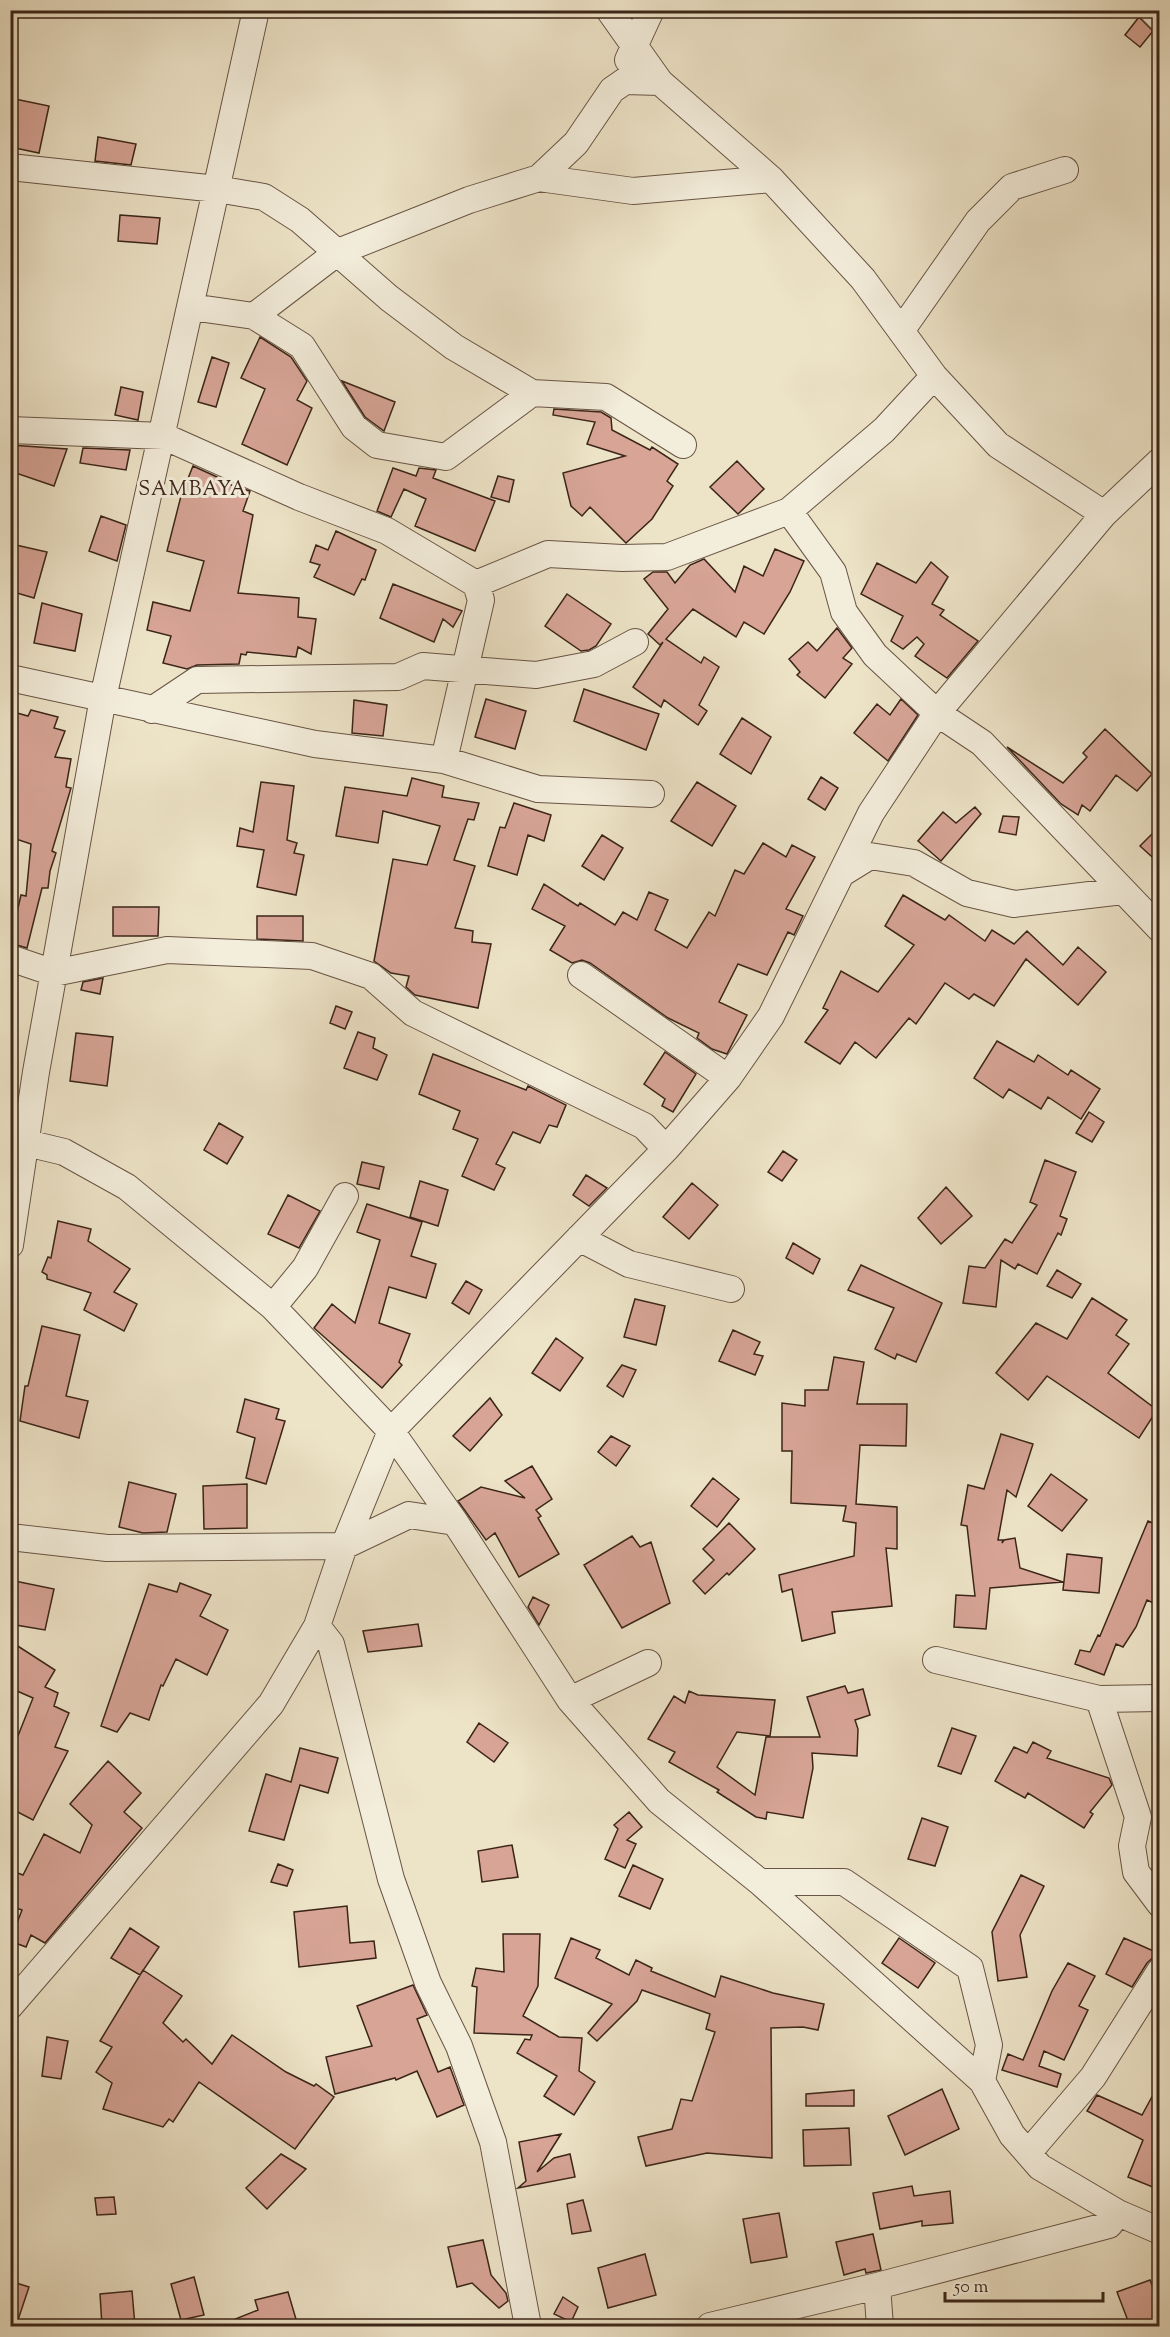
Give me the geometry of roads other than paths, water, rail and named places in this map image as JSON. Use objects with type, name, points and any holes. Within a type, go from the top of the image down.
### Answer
[{"type":"street","points":[[10,1245],[18,1142],[54,973],[103,698],[256,10]]},
{"type":"street","points":[[609,10],[634,49],[660,82],[771,179],[863,279],[934,376],[998,445],[1104,514]]},
{"type":"street","points":[[254,316],[338,252],[469,201],[539,178],[576,143],[612,90],[634,49],[651,10]]},
{"type":"street","points":[[1152,10],[1160,18]]},
{"type":"street","points":[[612,90],[625,81],[660,82]]},
{"type":"street","points":[[10,167],[217,189],[264,197],[300,220],[389,298],[454,347],[532,393],[606,397],[683,445]]},
{"type":"street","points":[[901,331],[978,221],[1012,188],[1065,170]]},
{"type":"street","points":[[539,178],[633,191],[771,179]]},
{"type":"street","points":[[191,307],[254,316],[302,346],[354,427],[377,445],[446,457],[532,393]]},
{"type":"street","points":[[476,584],[548,554],[622,558],[667,557],[789,511],[884,430],[934,376]]},
{"type":"street","points":[[10,430],[163,436],[299,497],[387,531],[476,584],[482,600],[444,760]]},
{"type":"street","points":[[10,2006],[271,1704],[317,1626],[344,1546],[391,1431],[666,1149],[728,1078],[771,1016],[844,872],[871,813],[938,713],[1104,514],[1160,462]]},
{"type":"street","points":[[789,511],[833,572],[844,612],[875,655],[938,713],[982,743],[1160,929]]},
{"type":"street","points":[[152,710],[197,680],[398,677],[423,666],[466,667],[536,675],[594,664],[635,642]]},
{"type":"street","points":[[10,678],[315,744],[444,760],[538,789],[651,794]]},
{"type":"street","points":[[844,872],[870,856],[914,863],[967,893],[1014,904],[1123,891]]},
{"type":"street","points":[[10,958],[54,973],[166,950],[312,956],[371,976],[413,1013],[644,1126],[666,1149]]},
{"type":"street","points":[[581,975],[728,1078]]},
{"type":"street","points":[[18,1142],[64,1152],[127,1188],[273,1306],[391,1431],[455,1522],[570,1700],[659,1801],[760,1882],[982,2081],[1012,2134],[1040,2167],[1118,2213],[1160,2231]]},
{"type":"street","points":[[273,1306],[305,1268],[345,1196]]},
{"type":"street","points":[[579,1238],[629,1264],[731,1288]]},
{"type":"street","points":[[10,1537],[107,1548],[344,1546],[409,1515],[455,1522]]},
{"type":"street","points":[[317,1626],[331,1644],[391,1879],[428,1983],[459,2046],[493,2142],[528,2326]]},
{"type":"street","points":[[936,1660],[1099,1699],[1160,1698]]},
{"type":"street","points":[[570,1700],[648,1663]]},
{"type":"street","points":[[1099,1699],[1138,1818],[1132,1846],[1136,1872],[1160,1904]]},
{"type":"street","points":[[760,1882],[844,1882],[970,1968],[989,2045],[982,2081]]},
{"type":"street","points":[[1028,2153],[1093,2077],[1160,1971]]},
{"type":"street","points":[[710,2326],[877,2286],[1109,2225],[1118,2213]]},
{"type":"street","points":[[877,2286],[880,2326]]},
{"type":"district","name":"SAMBAYA","points":[[193,488]]}]
